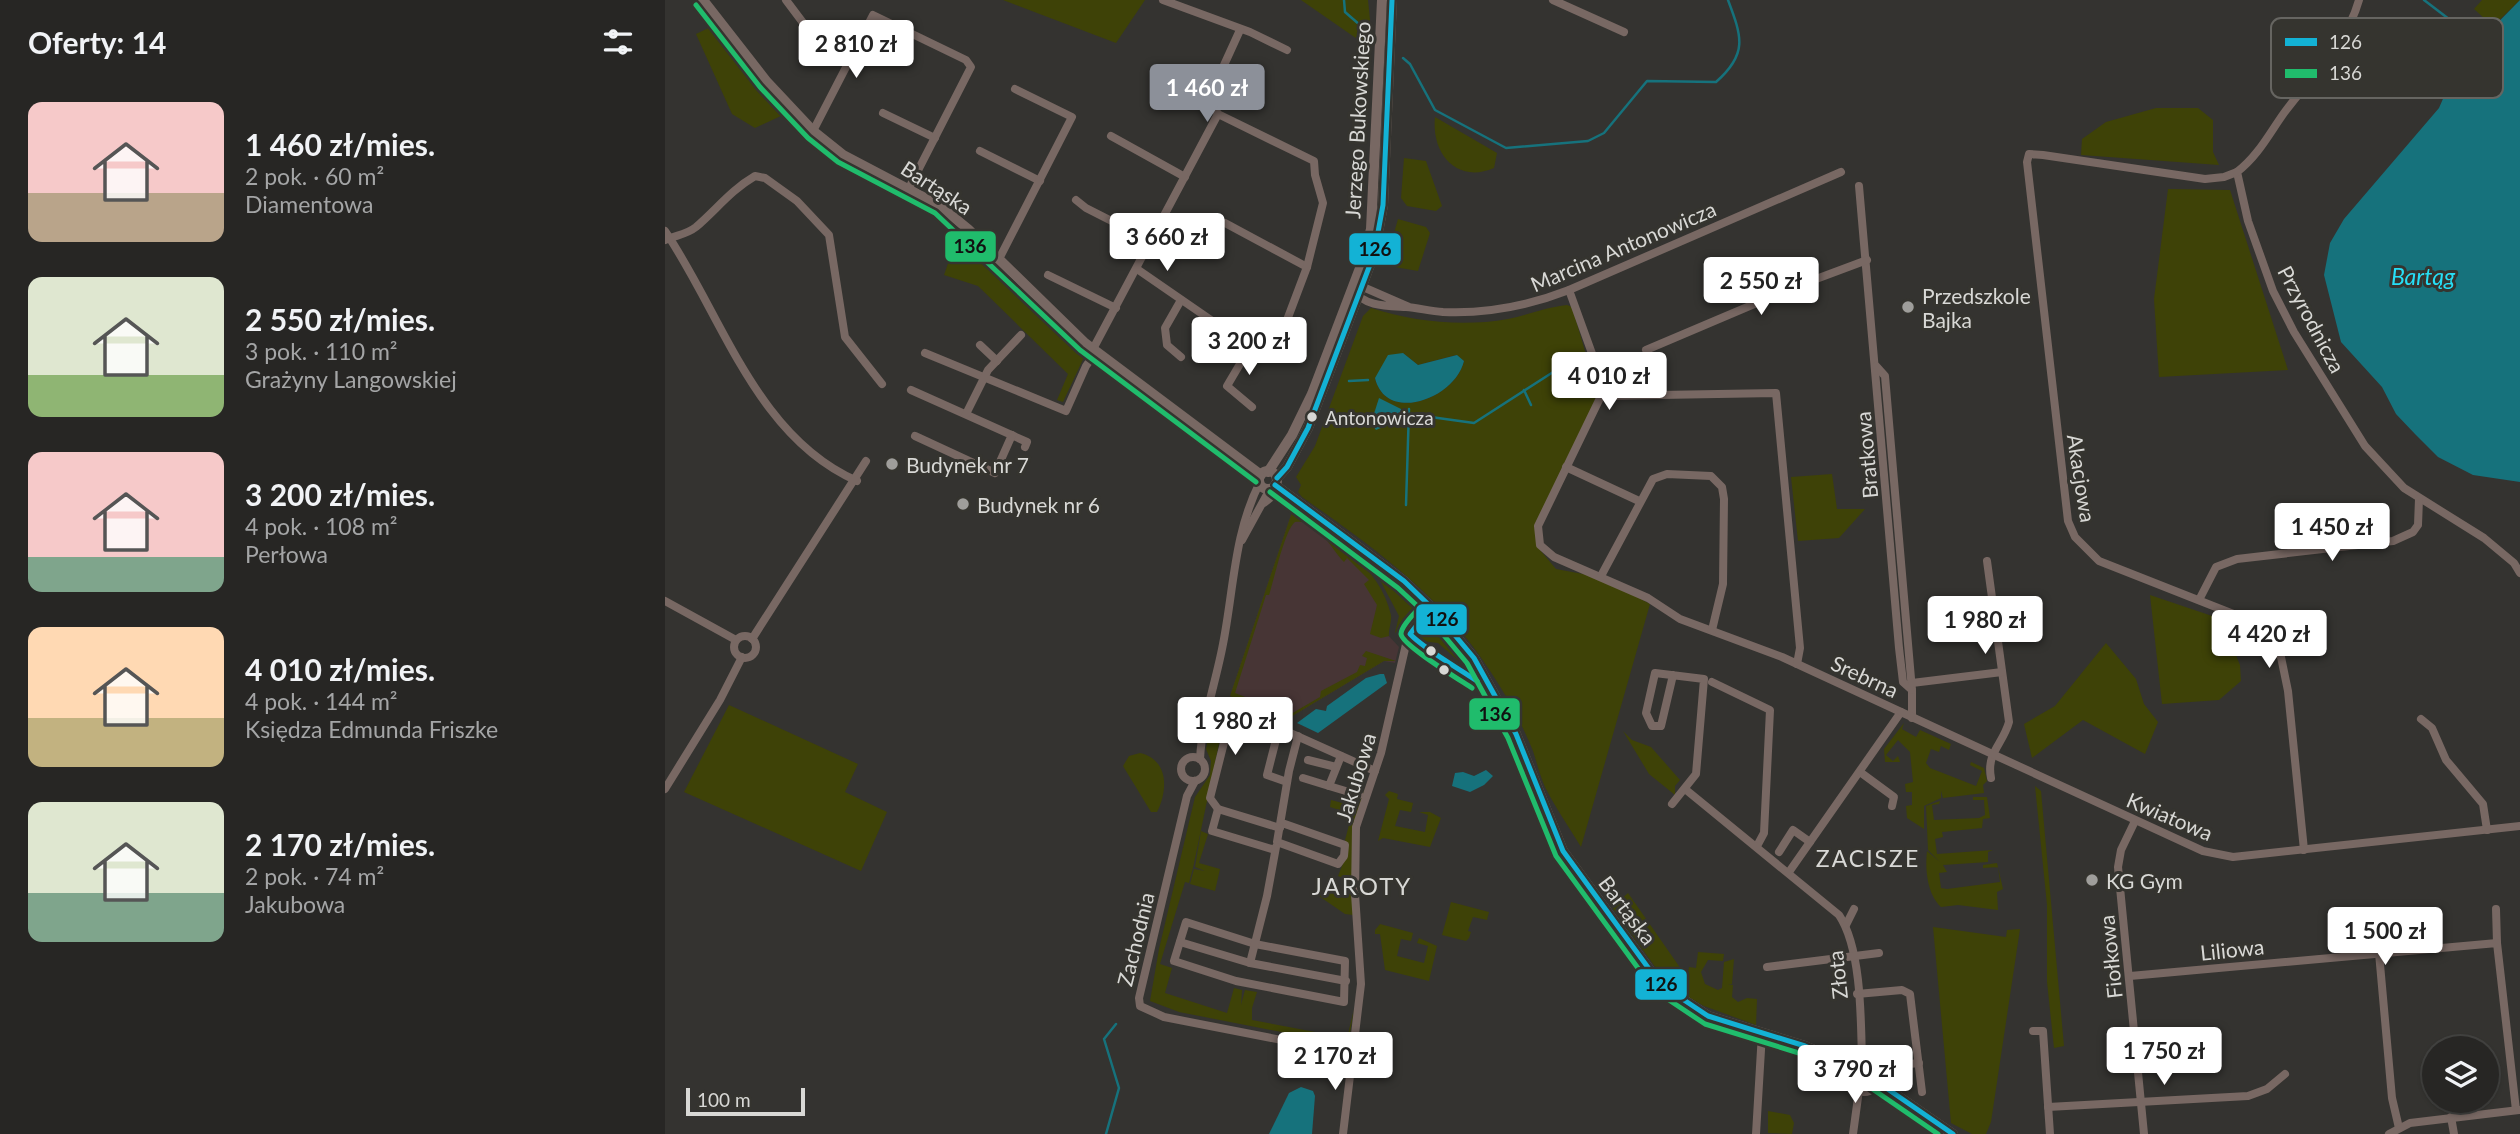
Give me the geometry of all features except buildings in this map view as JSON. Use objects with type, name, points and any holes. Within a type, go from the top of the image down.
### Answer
[{"type":"street","points":[[786,0],[813,36],[852,57]]},
{"type":"street","points":[[1163,0],[1287,50]]},
{"type":"street","name":"Jerzego Bukowskiego","points":[[1268,480],[1287,467],[1308,428],[1358,292],[1374,208],[1383,0]]},
{"type":"street","name":"Jerzego Bukowskiego","points":[[1268,480],[1303,414],[1374,254],[1383,205],[1392,0]]},
{"type":"street","points":[[1553,0],[1624,32]]},
{"type":"street","points":[[2352,18],[2360,0]]},
{"type":"street","name":"Bartąska","points":[[706,1],[767,82],[813,131],[843,155],[909,188],[948,213],[1094,351],[1373,558],[1429,610],[1477,663],[1520,742],[1563,851],[1660,984],[1708,1016],[1805,1046],[1830,1058],[1872,1069],[1868,1087]]},
{"type":"street","points":[[813,131],[873,15],[966,60],[971,67],[909,188]]},
{"type":"street","points":[[1209,98],[1240,30]]},
{"type":"street","points":[[1182,86],[1209,98],[1218,114],[1314,160],[1323,203],[1307,267],[1284,328],[1249,347],[1227,386],[1252,407]]},
{"type":"street","points":[[999,259],[1072,117],[1014,89]]},
{"type":"street","points":[[2237,172],[2261,148],[2297,98]]},
{"type":"street","points":[[883,113],[935,138]]},
{"type":"street","points":[[926,353],[1066,411],[1086,366],[1218,114]]},
{"type":"street","points":[[1111,136],[1185,177]]},
{"type":"street","points":[[980,151],[1040,181]]},
{"type":"street","name":"Akacjowa","points":[[2237,172],[2224,177],[2182,177],[2029,154],[2027,162],[2068,521],[2075,537],[2099,561],[2199,600],[2257,627],[2271,641],[2281,657],[2288,691],[2304,850]]},
{"type":"street","name":"Marcina Antonowicza","points":[[1358,292],[1386,307],[1476,312],[1524,306],[1569,290],[1841,172]]},
{"type":"street","name":"Przyrodnicza","points":[[2237,172],[2258,251],[2273,291],[2294,332],[2365,446],[2387,473],[2419,499],[2484,538],[2514,563],[2520,573]]},
{"type":"street","points":[[666,236],[679,237],[695,228],[718,204],[755,176],[774,185],[797,201],[829,235],[845,337],[882,384]]},
{"type":"street","points":[[1859,186],[1876,366],[1885,376],[1912,686],[1912,718]]},
{"type":"street","points":[[1076,200],[1086,208],[1153,242]]},
{"type":"street","points":[[1225,223],[1307,267]]},
{"type":"street","points":[[666,236],[761,396],[777,418],[810,453],[833,470],[857,481]]},
{"type":"street","points":[[1646,350],[1792,288],[1867,260]]},
{"type":"street","points":[[1137,269],[1249,347]]},
{"type":"street","points":[[1048,275],[1116,308]]},
{"type":"street","points":[[1569,290],[1598,370],[1601,396],[1566,467],[1639,501]]},
{"type":"street","points":[[1181,300],[1165,328],[1167,345],[1181,357]]},
{"type":"street","points":[[966,414],[983,378],[1021,335]]},
{"type":"street","points":[[980,345],[997,361]]},
{"type":"street","points":[[911,390],[1027,442],[1025,447]]},
{"type":"street","points":[[1601,396],[1776,393],[1800,648],[1797,664]]},
{"type":"street","points":[[915,436],[997,474],[1012,435]]},
{"type":"street","points":[[1200,741],[1183,772],[1202,777],[1205,770],[1200,759],[1200,741],[1210,705],[1241,526],[1255,484],[1250,467],[1265,467],[1277,460]]},
{"type":"street","points":[[665,789],[720,700],[742,657],[754,652],[752,639],[857,481],[866,461]]},
{"type":"street","points":[[1262,505],[1274,495],[1289,496],[1284,485],[1287,467]]},
{"type":"street","name":"Srebrna","points":[[1566,467],[1538,526],[1539,540],[1548,553],[1648,598],[1680,619],[1797,664],[1901,712],[1789,872]]},
{"type":"street","points":[[1601,576],[1653,479],[1667,474],[1711,475],[1722,487],[1724,499],[1723,584],[1712,630]]},
{"type":"street","points":[[1251,499],[1268,480]]},
{"type":"street","points":[[1239,546],[1262,505],[1268,480]]},
{"type":"street","points":[[2199,600],[2216,567],[2237,559],[2393,541],[2406,536],[2418,524],[2419,499]]},
{"type":"street","points":[[1987,561],[2009,722],[2005,736],[1991,754],[1991,778]]},
{"type":"street","points":[[665,601],[736,640]]},
{"type":"street","name":"Bartąska","points":[[1429,610],[1437,624],[1490,687]]},
{"type":"street","name":"Jakubowa","points":[[1343,1134],[1359,1055],[1355,834],[1375,771],[1407,640],[1413,628],[1429,610]]},
{"type":"street","points":[[1413,628],[1427,623],[1437,624]]},
{"type":"street","points":[[736,640],[745,636],[752,639]]},
{"type":"street","points":[[736,640],[734,650],[742,657]]},
{"type":"street","points":[[1912,686],[2002,672]]},
{"type":"street","points":[[1672,804],[1696,774],[1704,679],[1673,675],[1655,673],[1646,713],[1653,726],[1661,726],[1665,716],[1673,675]]},
{"type":"street","points":[[1712,682],[1770,710],[1764,833],[1757,846]]},
{"type":"street","points":[[1210,705],[1279,728],[1375,771]]},
{"type":"street","points":[[1219,809],[1212,831],[1338,864],[1346,850],[1345,845],[1219,809],[1210,798],[1232,712]]},
{"type":"street","name":"Kwiatowa","points":[[1901,712],[2134,821],[2203,851],[2233,858],[2520,826]]},
{"type":"street","points":[[2421,719],[2432,728],[2446,761],[2483,804],[2487,830]]},
{"type":"street","points":[[1279,728],[1267,775],[1287,782]]},
{"type":"street","points":[[1250,963],[1298,736]]},
{"type":"street","points":[[1329,786],[1341,756]]},
{"type":"street","points":[[1190,757],[1200,759]]},
{"type":"street","points":[[1308,760],[1336,767]]},
{"type":"street","name":"Zachodnia","points":[[1183,772],[1187,796],[1139,999],[1140,1006],[1164,1017],[1359,1055]]},
{"type":"street","points":[[1860,772],[1894,797],[1892,806]]},
{"type":"street","points":[[1303,778],[1359,795]]},
{"type":"street","name":"Złota","points":[[1685,789],[1789,872],[1839,915],[1846,926],[1854,957],[1859,1067]]},
{"type":"street","name":"Fiołkowa","points":[[2134,821],[2118,862],[2144,1134]]},
{"type":"street","points":[[1779,852],[1793,830],[1810,842]]},
{"type":"street","points":[[1846,926],[1854,909]]},
{"type":"street","points":[[2389,1134],[2410,1123],[2518,1110],[2497,943],[2496,909]]},
{"type":"street","points":[[1344,1002],[1345,961],[1255,944],[1185,922],[1174,961],[1236,981],[1344,1002],[1360,1005]]},
{"type":"street","points":[[1179,942],[1250,963],[1346,981]]},
{"type":"street","name":"Liliowa","points":[[2130,976],[2497,943]]},
{"type":"street","points":[[1767,967],[1879,953]]},
{"type":"street","points":[[2379,953],[2392,1098],[2399,1128]]},
{"type":"street","points":[[1857,994],[1902,990],[1910,994],[1922,1092]]},
{"type":"street","points":[[2033,1031],[2043,1031],[2050,1134]]},
{"type":"street","points":[[1756,1134],[1762,1033]]},
{"type":"street","name":"Bartąska","points":[[1830,1058],[1851,1080],[1908,1106],[1953,1134]]},
{"type":"street","points":[[1891,1066],[1919,1063]]},
{"type":"street","points":[[1851,1080],[1859,1067]]},
{"type":"street","points":[[2048,1107],[2248,1096],[2267,1089],[2285,1074]]},
{"type":"street","points":[[1853,1134],[1868,1087]]},
{"type":"street","points":[[2451,1117],[2453,1134]]},
{"type":"shaded area","points":[[1293,509],[1356,557],[1377,584],[1391,617],[1387,634],[1399,647],[1395,663],[1384,661],[1284,721],[1230,696]]},
{"type":"green space","points":[[1003,0],[1145,0],[1116,43]]},
{"type":"green space","points":[[1301,0],[1368,0],[1370,20],[1363,43]]},
{"type":"green space","points":[[2482,0],[2520,0],[2501,18],[2484,18],[2474,9]]},
{"type":"green space","points":[[715,25],[783,115],[755,128],[732,114],[696,34]]},
{"type":"green space","points":[[2156,108],[2198,108],[2213,120],[2213,152],[2219,165],[2081,155],[2082,139],[2106,122]]},
{"type":"green space","points":[[1435,117],[1497,153],[1494,168],[1469,172],[1458,169],[1449,162],[1437,143]]},
{"type":"green space","points":[[1404,158],[1426,161],[1442,206],[1436,211],[1407,206],[1401,198]]},
{"type":"green space","points":[[2168,189],[2230,190],[2288,370],[2159,377],[2154,299]]},
{"type":"green space","points":[[1398,219],[1426,227],[1430,233],[1418,271],[1389,266],[1386,261]]},
{"type":"green space","points":[[959,232],[1044,318],[1086,353],[1063,402],[1057,400],[1068,374],[978,286],[944,275]]},
{"type":"green space","points":[[1560,306],[1572,307],[1598,395],[1538,526],[1540,550],[1556,569],[1599,577],[1650,604],[1581,847],[1545,787],[1533,751],[1511,705],[1466,637],[1424,592],[1401,572],[1353,533],[1302,497],[1298,492],[1301,485],[1296,477],[1315,446],[1363,316],[1371,308],[1421,320],[1474,323],[1508,319]],"holes":[[[1403,353],[1418,365],[1456,355],[1464,361],[1458,375],[1448,386],[1420,401],[1406,403],[1392,400],[1382,392],[1375,378]]]},
{"type":"green space","points":[[1832,474],[1837,509],[1865,509],[1839,538],[1798,541],[1791,477]]},
{"type":"green space","points":[[1293,509],[1352,554],[1376,581],[1391,615],[1389,636],[1381,638],[1370,634],[1377,605],[1364,584],[1369,580],[1347,558],[1344,562],[1317,530],[1303,522],[1295,522],[1284,544],[1269,595],[1266,595],[1235,693],[1268,706],[1266,712],[1284,718],[1320,697],[1321,691],[1357,672],[1360,665],[1365,666],[1367,658],[1362,656],[1366,651],[1396,661],[1384,661],[1284,721],[1230,696]]},
{"type":"green space","points":[[1370,561],[1416,606],[1413,617],[1395,633],[1399,616]]},
{"type":"green space","points":[[2150,595],[2221,619],[2240,665],[2241,681],[2219,700],[2162,704]]},
{"type":"green space","points":[[1424,626],[1436,626],[1476,676],[1438,643],[1421,641],[1418,635]]},
{"type":"green space","points":[[2106,643],[2136,679],[2144,704],[2158,722],[2145,754],[2083,720],[2032,758],[2024,724],[2055,706]]},
{"type":"green space","points":[[729,705],[858,764],[845,792],[887,812],[861,871],[684,792]]},
{"type":"green space","points":[[1213,713],[1225,715],[1193,868],[1189,883],[1185,882],[1160,964],[1172,968],[1165,993],[1227,1013],[1234,988],[1242,990],[1241,1005],[1245,990],[1257,992],[1252,1008],[1252,1020],[1347,1038],[1354,1009],[1348,1045],[1179,1012],[1150,1001],[1159,949],[1195,797],[1210,775],[1211,761],[1206,749]]},
{"type":"green space","points":[[1904,723],[1902,729],[1916,737],[1920,730],[1951,744],[1949,750],[1941,746],[1939,752],[1931,749],[1926,763],[1930,768],[1976,786],[1982,771],[1970,765],[1971,762],[1984,768],[1987,781],[1983,785],[1984,793],[1943,798],[1941,791],[1941,798],[1924,806],[1924,829],[1907,818],[1906,806],[1912,805],[1912,792],[1906,792],[1905,784],[1913,782],[1910,752],[1898,740],[1886,755],[1893,761],[1898,756],[1900,762],[1885,762],[1884,749]]},
{"type":"green space","points":[[1623,731],[1632,740],[1651,747],[1680,780],[1675,786],[1675,795],[1649,774]]},
{"type":"green space","points":[[1140,753],[1156,762],[1164,777],[1163,794],[1157,812],[1151,812],[1123,766],[1129,756]]},
{"type":"green space","points":[[1371,773],[1362,800],[1353,915],[1345,914],[1316,894],[1320,888],[1341,895],[1345,879],[1338,876],[1348,851],[1345,840],[1352,814],[1330,807],[1331,800],[1358,807]]},
{"type":"green space","points":[[2035,786],[2041,791],[2064,1046],[2054,1048],[2047,982],[2047,905]]},
{"type":"green space","points":[[1389,791],[1398,794],[1397,799],[1413,803],[1411,812],[1400,810],[1395,826],[1425,832],[1428,815],[1419,812],[1430,812],[1441,818],[1430,847],[1383,838],[1378,841],[1389,799],[1385,795]]},
{"type":"green space","points":[[1973,797],[1987,797],[1990,818],[1983,819],[1982,828],[1942,832],[1943,837],[1935,839],[1937,854],[1993,850],[1988,852],[1988,862],[1943,865],[1947,872],[1939,873],[1941,888],[2000,882],[1998,868],[2003,889],[1997,892],[1998,910],[1958,905],[1941,907],[1936,902],[1928,881],[1927,851],[1940,862],[1928,850],[1926,806],[1940,801],[1939,804],[1932,805],[1934,820],[1979,818],[1985,815],[1984,800],[1973,800]]},
{"type":"green space","points":[[1201,831],[1208,834],[1199,863],[1220,869],[1215,891],[1190,884],[1194,869],[1205,871],[1195,867]]},
{"type":"green space","points":[[1997,863],[1998,867],[1983,868],[1983,865]]},
{"type":"green space","points":[[1628,893],[1681,969],[1677,987],[1666,982],[1612,907]]},
{"type":"green space","points":[[1451,902],[1489,912],[1487,920],[1473,917],[1468,931],[1471,932],[1466,941],[1442,935]]},
{"type":"green space","points":[[1380,924],[1413,933],[1411,941],[1401,939],[1397,956],[1424,963],[1428,946],[1417,943],[1419,938],[1437,946],[1429,981],[1385,970],[1380,934],[1375,934]]},
{"type":"green space","points":[[1933,927],[2006,937],[2007,930],[2020,929],[1991,1122],[1986,1134],[1972,1134],[1951,1123]]},
{"type":"green space","points":[[1698,952],[1724,954],[1723,961],[1708,960],[1701,972],[1705,984],[1718,990],[1722,988],[1724,962],[1734,959],[1732,984],[1728,984],[1733,985],[1732,997],[1738,1002],[1747,998],[1757,999],[1756,1025],[1704,1006],[1685,995],[1689,967],[1696,968]]},
{"type":"green space","points":[[1768,1111],[1790,1115],[1794,1123],[1792,1134],[1768,1133]]},
{"type":"water","name":"Bartąg","points":[[2520,0],[2520,482],[2473,475],[2438,457],[2396,414],[2382,387],[2341,342],[2324,275],[2330,243],[2344,219],[2439,108],[2443,98],[2503,98],[2502,18]]},
{"type":"water","points":[[1403,353],[1418,365],[1457,355],[1464,361],[1458,375],[1448,386],[1435,395],[1406,403],[1392,400],[1382,392],[1375,378],[1388,355]]},
{"type":"water","points":[[1379,398],[1401,409],[1402,413],[1388,425],[1376,430],[1371,423]]},
{"type":"water","points":[[1384,674],[1387,683],[1318,733],[1297,723],[1316,709],[1326,711],[1327,706],[1366,678]]},
{"type":"water","points":[[1486,770],[1493,776],[1484,785],[1470,792],[1452,786],[1455,773],[1463,772],[1474,776]]},
{"type":"water","points":[[1301,1087],[1313,1091],[1315,1096],[1312,1134],[1269,1134],[1289,1093]]},
{"type":"waterway","points":[[1344,0],[1345,12],[1368,32]]},
{"type":"waterway","points":[[1403,58],[1410,64],[1435,110],[1506,148],[1588,141],[1604,133],[1647,81],[1716,82],[1726,72],[1738,54],[1739,44],[1737,24],[1728,0]]},
{"type":"waterway","points":[[2424,0],[2448,18]]},
{"type":"waterway","points":[[1409,414],[1474,423],[1561,367]]},
{"type":"waterway","points":[[1349,381],[1368,380]]},
{"type":"waterway","points":[[1524,390],[1531,405]]},
{"type":"waterway","points":[[1406,505],[1409,409]]},
{"type":"waterway","points":[[1106,1134],[1119,1088],[1104,1039],[1116,1024]]},
{"type":"transit line","name":"126","points":[[1277,478],[1287,467],[1308,428],[1374,254],[1383,205],[1392,0]]},
{"type":"transit line","name":"136","points":[[696,5],[760,87],[808,138],[838,162],[935,213],[1080,350],[1256,482]]},
{"type":"transit line","name":"126","points":[[1275,485],[1404,581],[1432,608],[1474,658],[1516,734],[1563,851],[1660,984],[1708,1016],[1805,1046],[1857,1068]]},
{"type":"transit line","name":"136","points":[[1270,492],[1398,588],[1426,614],[1467,663],[1508,738],[1556,856],[1654,990],[1705,1024],[1802,1054],[1854,1076]]},
{"type":"transit line","name":"136","points":[[1420,607],[1403,627],[1401,634],[1404,639],[1421,654],[1472,688]]},
{"type":"transit line","name":"126","points":[[1427,612],[1410,634],[1432,652],[1477,681]]},
{"type":"transit line","name":"126","points":[[1876,1081],[1953,1134]]},
{"type":"transit line","name":"136","points":[[1871,1088],[1938,1134]]},
{"type":"place","name":"Przedszkole Bajka","points":[[1908,307]]},
{"type":"place","name":"Antonowicza","points":[[1312,417]]},
{"type":"place","name":"Budynek nr 7","points":[[892,464]]},
{"type":"place","name":"Budynek nr 6","points":[[963,504]]},
{"type":"place","name":"KG Gym","points":[[2092,880]]},
{"type":"district","name":"ZACISZE","points":[[1868,858]]},
{"type":"district","name":"JAROTY","points":[[1362,885]]}]
